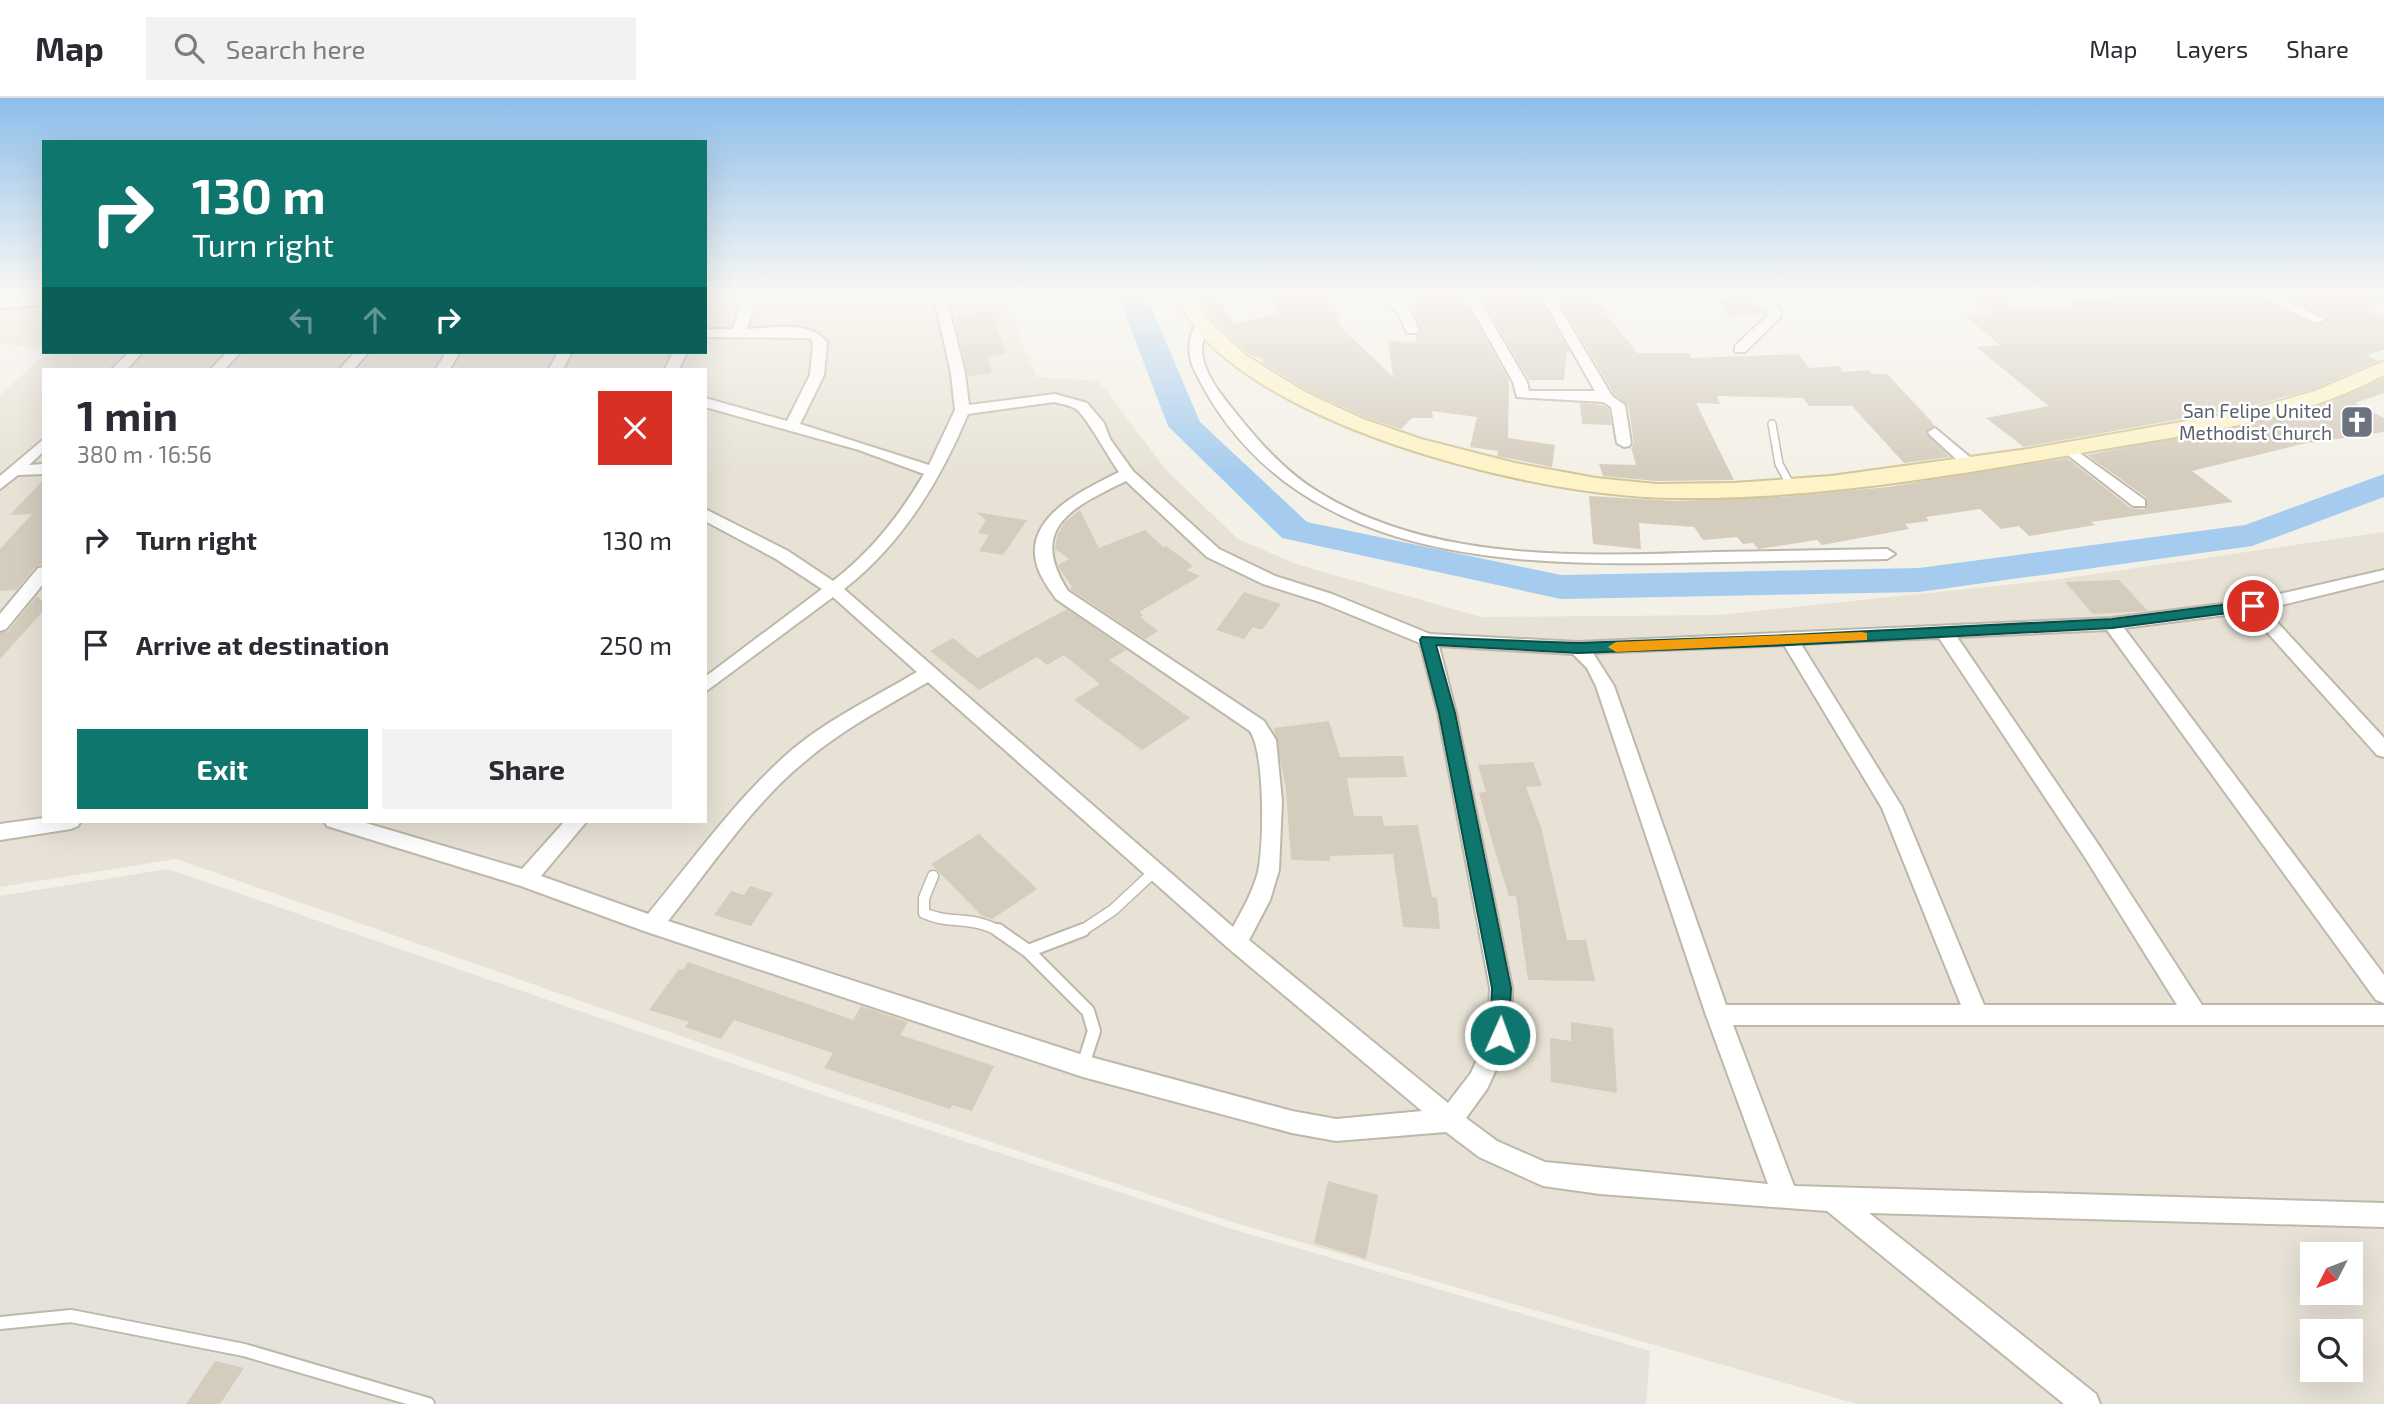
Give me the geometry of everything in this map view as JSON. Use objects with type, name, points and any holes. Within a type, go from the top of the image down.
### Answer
[{"type":"street","points":[[119,368],[134,354]]},
{"type":"street","points":[[219,368],[232,354]]},
{"type":"street","points":[[348,368],[360,354]]},
{"type":"street","points":[[792,426],[817,375],[819,354]]},
{"type":"street","points":[[707,684],[867,563],[891,536],[914,505],[931,471],[945,451],[962,410],[953,354]]},
{"type":"street","points":[[1196,354],[1196,359],[1241,435],[1266,462],[1314,498],[1396,534],[1459,548],[1610,559],[1887,554]]},
{"type":"street","points":[[1237,354],[1260,374],[1302,398],[1378,433],[1457,456],[1579,484],[1638,490],[1718,492],[1972,466],[2070,450],[2242,417],[2316,396],[2384,367]]},
{"type":"street","points":[[1504,354],[1515,372],[1522,394],[1606,398],[1618,405],[1624,443]]},
{"type":"street","points":[[1580,354],[1606,398]]},
{"type":"street","points":[[962,410],[1055,398],[1082,406],[1097,423],[1102,439],[1128,474],[1192,536],[1235,566],[1326,598],[1428,640],[1578,648],[2112,624],[2253,606],[2384,575]]},
{"type":"street","points":[[707,403],[792,426],[931,471]]},
{"type":"street","points":[[1935,432],[1972,466]]},
{"type":"street","points":[[0,484],[42,445]]},
{"type":"street","points":[[2070,450],[2139,503]]},
{"type":"street","points":[[15,471],[42,469]]},
{"type":"street","points":[[1128,474],[1072,503],[1049,522],[1043,546],[1043,563],[1047,577],[1062,595],[1257,726],[1266,740],[1272,801],[1269,870],[1259,900],[1236,942]]},
{"type":"street","points":[[707,515],[782,555],[834,589],[1236,942],[1450,1120],[1488,1149],[1543,1174],[1600,1182],[1786,1198],[2384,1215]]},
{"type":"street","points":[[0,625],[42,574]]},
{"type":"street","points":[[2253,606],[2384,750]]},
{"type":"street","points":[[2112,624],[2384,993]]},
{"type":"street","points":[[1945,633],[2093,853],[2196,1016]]},
{"type":"street","points":[[341,823],[526,879],[652,925],[1083,1066],[1292,1122],[1336,1130],[1450,1120],[1479,1081],[1500,1035],[1501,988],[1447,713],[1428,640]]},
{"type":"street","points":[[1790,640],[1892,807],[1976,1013]]},
{"type":"street","points":[[1578,648],[1594,665],[1605,686],[1718,1015],[1786,1198]]},
{"type":"street","points":[[652,925],[765,787],[794,759],[843,723],[930,673]]},
{"type":"street","points":[[0,832],[58,823]]},
{"type":"street","points":[[526,879],[575,823]]},
{"type":"street","points":[[1718,1015],[2384,1015]]},
{"type":"street","points":[[1833,1200],[2085,1404]]},
{"type":"lane","points":[[1772,424],[1779,464],[1791,486]]},
{"type":"lane","points":[[1028,951],[1059,944],[1075,936],[1121,905],[1156,870]]},
{"type":"lane","points":[[933,876],[924,898],[924,913],[936,920],[974,920],[993,928],[1028,951],[1088,1011],[1094,1031],[1083,1066]]},
{"type":"lane","points":[[0,1323],[71,1316],[244,1350],[428,1404]]},
{"type":"shaded area","points":[[46,354],[1027,354],[1037,377],[1099,381],[1167,471],[1238,539],[1296,564],[1481,617],[1718,615],[2053,580],[2384,532],[2384,1404],[1857,1404],[1235,1223],[849,1095],[176,859],[0,887],[0,395]]},
{"type":"shaded area","points":[[168,869],[841,1101],[1232,1229],[1650,1351],[1646,1404],[0,1404],[0,896]]},
{"type":"building","points":[[963,354],[1002,354],[987,358],[992,373],[968,376]]},
{"type":"building","points":[[1249,354],[1369,354],[1393,377],[1390,354],[1494,354],[1509,380],[1508,438],[1555,445],[1552,467],[1497,456],[1498,451],[1470,447],[1477,417],[1432,411],[1433,418],[1412,418],[1401,429],[1364,417],[1306,390],[1262,362],[1264,360]]},
{"type":"building","points":[[1514,354],[1567,354],[1564,380],[1529,380]]},
{"type":"building","points":[[1590,354],[1689,354],[1691,358],[1798,354],[1809,368],[1839,366],[1843,372],[1868,370],[1872,374],[1887,374],[1932,422],[1934,426],[1926,433],[1950,457],[1904,463],[1852,406],[1809,406],[1803,398],[1717,396],[1720,404],[1696,403],[1734,480],[1656,481],[1603,476],[1599,464],[1636,465],[1631,448],[1634,443],[1628,405],[1614,394]]},
{"type":"building","points":[[1985,354],[2370,354],[2366,355],[2378,361],[2314,389],[2248,407],[2024,447],[1986,418],[2049,406]]},
{"type":"building","points":[[2384,378],[2384,393],[2355,403],[2384,418],[2384,432],[2302,444],[2192,471],[2233,502],[2091,522],[2095,525],[2029,536],[2019,526],[2001,529],[1980,509],[1926,517],[1929,521],[1905,524],[1909,529],[1822,545],[1817,540],[1758,549],[1753,543],[1743,544],[1737,537],[1703,540],[1694,527],[1639,523],[1641,549],[1593,544],[1589,496],[1675,501],[1781,497],[1888,487],[2067,458],[2131,508],[2145,509],[2147,498],[2087,455],[2281,417],[2351,393]]},
{"type":"building","points":[[1580,403],[1602,405],[1609,409],[1611,425],[1582,424]]},
{"type":"building","points":[[42,481],[42,564],[36,566],[16,590],[0,591],[0,549],[32,514],[10,515]]},
{"type":"building","points":[[1080,510],[1099,548],[1145,530],[1163,547],[1166,546],[1193,566],[1186,570],[1200,576],[1139,612],[1143,615],[1140,617],[1158,631],[1145,639],[1070,589],[1072,587],[1059,568],[1058,565],[1069,559],[1055,549],[1057,536],[1064,523]]},
{"type":"building","points":[[976,512],[1027,520],[1003,555],[979,551],[989,535],[978,533],[986,520]]},
{"type":"building","points":[[2119,580],[2148,611],[2093,614],[2065,582]]},
{"type":"building","points":[[1244,592],[1281,604],[1262,630],[1253,627],[1244,639],[1216,630]]},
{"type":"building","points":[[37,596],[42,600],[42,612],[0,659],[0,633],[8,631]]},
{"type":"building","points":[[1067,609],[1126,650],[1109,660],[1190,718],[1142,750],[1074,700],[1100,684],[1064,655],[1047,665],[1037,657],[979,690],[930,651],[953,638],[977,658]]},
{"type":"building","points":[[1329,721],[1340,757],[1403,756],[1407,777],[1347,778],[1354,816],[1382,816],[1384,826],[1418,825],[1432,897],[1437,898],[1440,929],[1403,927],[1393,854],[1330,856],[1330,861],[1291,860],[1286,789],[1274,728]]},
{"type":"building","points":[[1533,762],[1542,786],[1526,787],[1541,827],[1567,940],[1586,940],[1595,981],[1528,980],[1516,896],[1509,896],[1494,848],[1479,793],[1486,792],[1478,765]]},
{"type":"building","points":[[979,834],[1037,889],[992,919],[982,916],[931,864]]},
{"type":"building","points":[[750,886],[773,893],[751,926],[714,915],[731,891],[744,895]]},
{"type":"building","points":[[688,962],[853,1020],[861,1006],[908,1022],[900,1035],[994,1066],[972,1111],[952,1105],[950,1109],[824,1068],[833,1053],[734,1020],[721,1039],[685,1027],[689,1022],[649,1010],[679,969],[683,970]]},
{"type":"building","points":[[1571,1022],[1613,1028],[1617,1093],[1551,1082],[1550,1038],[1571,1041]]},
{"type":"building","points":[[1328,1181],[1378,1195],[1366,1259],[1314,1243]]},
{"type":"building","points":[[215,1361],[244,1368],[220,1404],[186,1404]]},
{"type":"waterway","points":[[1156,354],[1185,426],[1295,530],[1561,587],[1919,580],[2252,535],[2384,485]]},
{"type":"slow traffic","points":[[1616,647],[1861,637]]},
{"type":"place","name":"San Felipe United Methodist Church","points":[[2357,422]]},
{"type":"route","points":[[1500,1035],[1501,988],[1447,713],[1428,640],[1505,647],[1578,648],[1790,640],[2112,624],[2253,606]]}]
